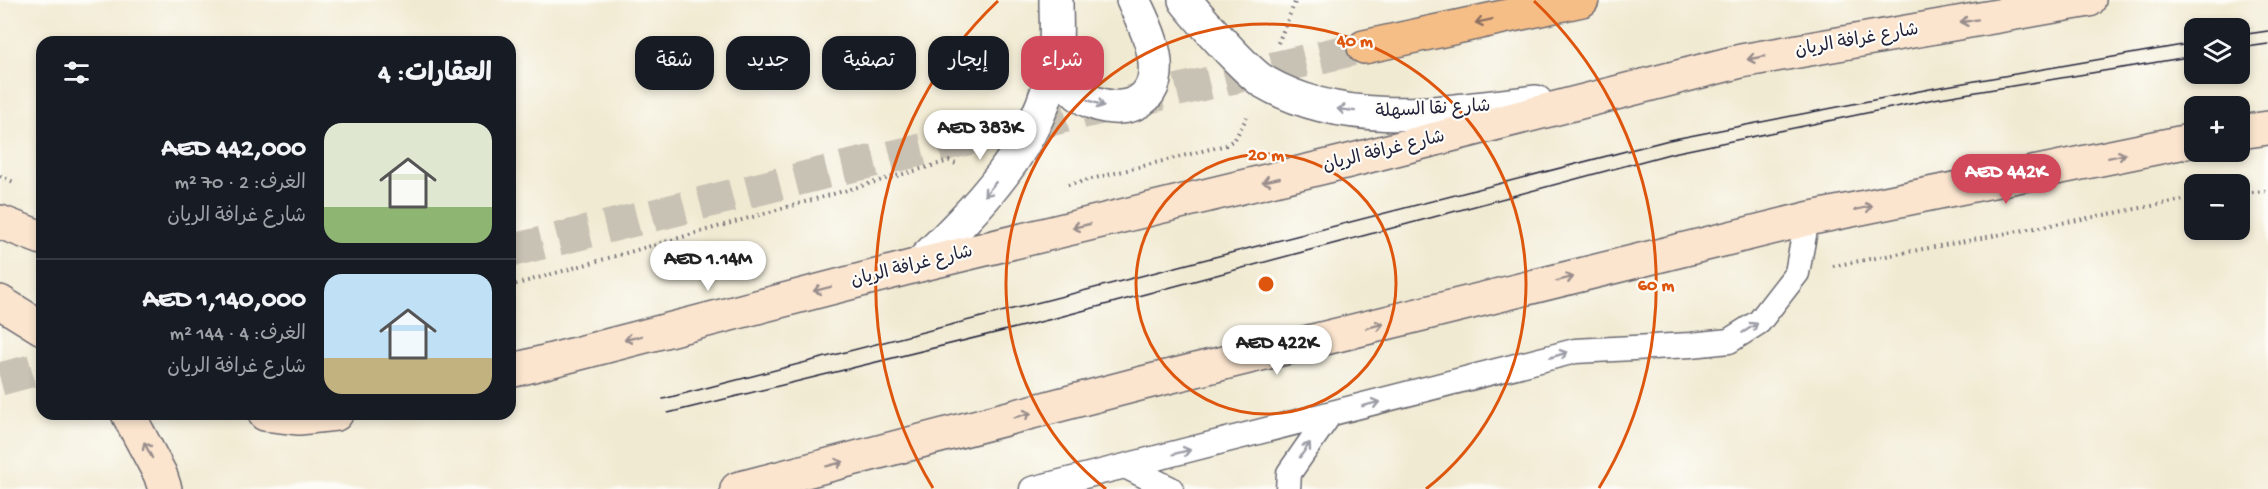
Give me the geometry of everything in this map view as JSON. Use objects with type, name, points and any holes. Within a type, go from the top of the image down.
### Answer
[{"type":"main road","points":[[1364,47],[1582,0]]},
{"type":"main road","name":"شارع غرافة الريان","points":[[516,369],[919,265],[1349,161],[1742,61],[2089,0]]},
{"type":"main road","points":[[2250,131],[2268,128]]},
{"type":"main road","points":[[737,489],[1143,383],[1807,219],[2184,142]]},
{"type":"main road","points":[[0,222],[36,236]]},
{"type":"main road","points":[[0,302],[36,324]]},
{"type":"main road","points":[[516,353],[558,357]]},
{"type":"main road","points":[[131,420],[155,464],[165,489]]},
{"type":"street","points":[[1055,36],[1056,0]]},
{"type":"street","points":[[1074,90],[1093,104],[1117,108],[1132,105],[1147,95],[1154,81],[1155,65],[1150,41],[1133,0]]},
{"type":"street","name":"شارع نقا السهلة","points":[[1185,0],[1262,81],[1295,98],[1338,110],[1385,114],[1456,111],[1613,94]]},
{"type":"street","points":[[919,265],[960,224],[1020,150],[1042,107],[1047,90]]},
{"type":"lane","points":[[1032,489],[1575,351],[1730,341],[1759,322],[1797,273],[1807,219]]},
{"type":"lane","points":[[1288,489],[1289,473],[1330,414]]},
{"type":"lane","points":[[1125,466],[1171,489]]},
{"type":"path","points":[[1064,186],[1226,145],[1235,139],[1242,129],[1296,0]]},
{"type":"path","points":[[516,284],[949,161],[997,181]]},
{"type":"path","points":[[2250,192],[2268,191]]},
{"type":"path","points":[[1797,273],[2184,200]]},
{"type":"tunnel","points":[[516,250],[843,168],[1364,47]]},
{"type":"tunnel","points":[[0,379],[36,370]]},
{"type":"tram line","points":[[2250,34],[2268,31]]},
{"type":"tram line","points":[[2250,47],[2268,44]]},
{"type":"tram line","points":[[663,399],[1669,140],[1935,88],[2184,45]]},
{"type":"tram line","points":[[668,413],[1052,319],[1673,153],[1934,99],[2184,58]]}]
